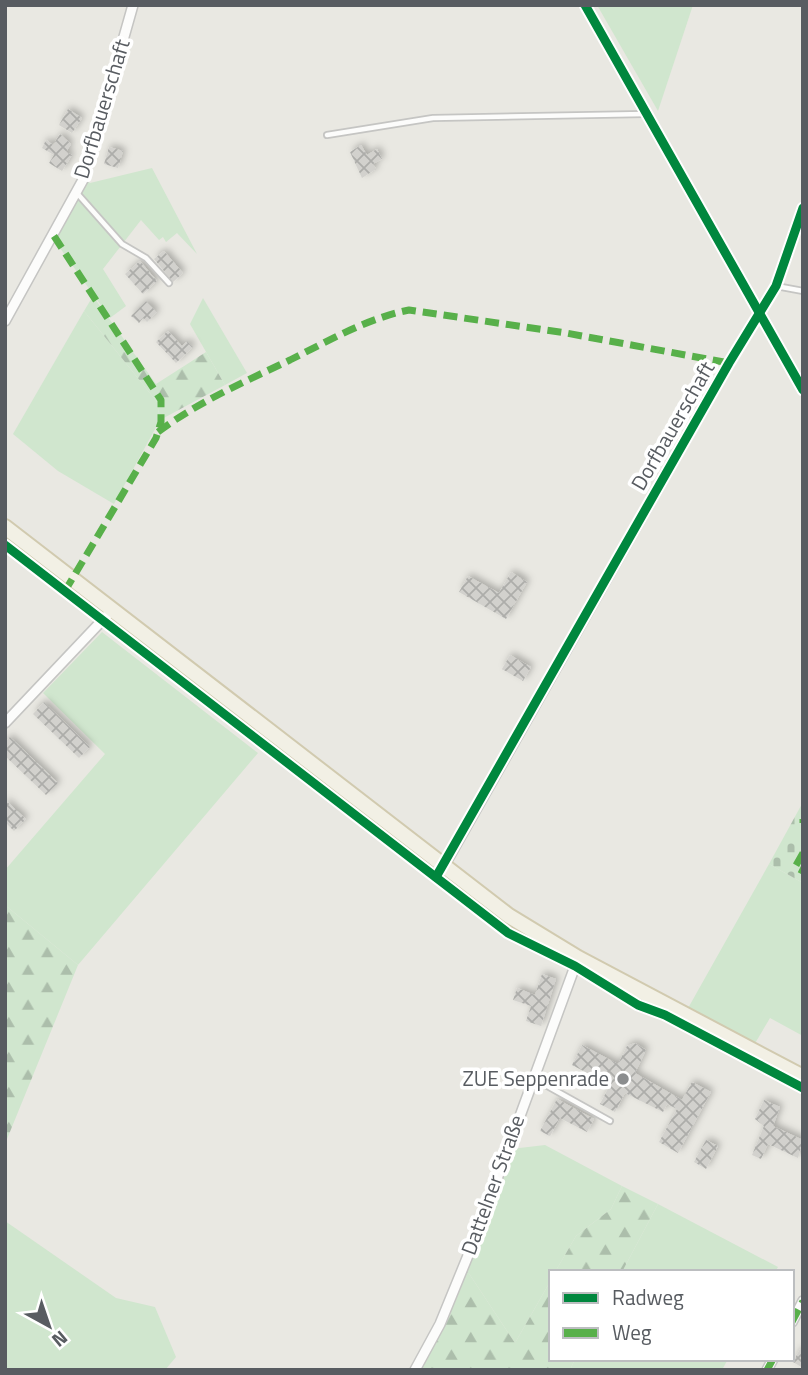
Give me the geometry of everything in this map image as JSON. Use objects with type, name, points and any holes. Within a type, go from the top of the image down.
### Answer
[{"type":"main road","points":[[5,527],[519,924],[803,1077]]},
{"type":"street","name":"Dorfbauerschaft","points":[[5,321],[84,178],[133,5]]},
{"type":"street","points":[[584,5],[803,390]]},
{"type":"street","name":"Dorfbauerschaft","points":[[444,866],[722,374],[776,286],[803,208]]},
{"type":"street","points":[[5,723],[112,610]]},
{"type":"street","name":"Dattelner Straße","points":[[415,1370],[440,1324],[461,1273],[578,958]]},
{"type":"street","points":[[794,1318],[803,1301]]},
{"type":"lane","points":[[327,135],[433,118],[646,114]]},
{"type":"lane","points":[[76,192],[122,244],[146,258],[169,283]]},
{"type":"lane","points":[[776,286],[803,291]]},
{"type":"lane","points":[[532,1077],[610,1121]]},
{"type":"green space","points":[[597,5],[693,5],[658,111]]},
{"type":"green space","points":[[152,168],[197,254],[177,233],[166,242],[163,237],[159,240],[141,220],[103,269],[126,306],[110,318],[55,241],[86,180],[90,183]]},
{"type":"green space","points":[[93,296],[156,384],[206,352],[225,385],[160,420],[157,402],[84,311]]},
{"type":"green space","points":[[203,298],[247,373],[225,385],[190,324]]},
{"type":"green space","points":[[84,311],[157,402],[160,420],[114,504],[58,471],[13,434]]},
{"type":"green space","points":[[102,632],[258,753],[78,965],[5,905],[5,870],[105,754],[43,693]]},
{"type":"green space","points":[[803,802],[803,883],[769,864]]},
{"type":"green space","points":[[769,864],[803,883],[803,1036],[770,1018],[754,1045],[687,1010]]},
{"type":"green space","points":[[5,905],[78,965],[5,1144]]},
{"type":"green space","points":[[545,1145],[622,1186],[611,1209],[576,1236],[556,1270],[549,1270],[549,1284],[515,1343],[466,1269],[511,1149]]},
{"type":"green space","points":[[622,1186],[658,1204],[623,1270],[556,1270],[576,1236],[611,1209]]},
{"type":"green space","points":[[658,1204],[778,1267],[776,1270],[623,1270]]},
{"type":"green space","points":[[5,1221],[116,1298],[155,1307],[176,1357],[165,1370],[5,1370]]},
{"type":"green space","points":[[466,1269],[515,1343],[549,1284],[549,1361],[574,1361],[570,1370],[418,1370]]},
{"type":"green space","points":[[574,1361],[727,1361],[722,1370],[570,1370]]},
{"type":"building","points":[[68,109],[82,118],[72,133],[59,125]]},
{"type":"building","points":[[60,134],[71,144],[66,152],[72,155],[62,171],[49,163],[54,155],[42,148],[46,140],[53,145]]},
{"type":"building","points":[[361,145],[367,155],[377,149],[382,159],[373,164],[376,169],[362,178],[350,152]]},
{"type":"building","points":[[109,147],[123,151],[118,168],[104,164]]},
{"type":"building","points":[[164,251],[183,273],[173,282],[154,259]]},
{"type":"building","points":[[140,261],[157,281],[143,294],[125,274]]},
{"type":"building","points":[[146,301],[157,312],[147,322],[143,318],[139,323],[131,316]]},
{"type":"building","points":[[168,331],[182,346],[187,341],[193,347],[176,363],[156,342]]},
{"type":"building","points":[[511,572],[527,582],[506,619],[459,592],[468,576],[499,593]]},
{"type":"building","points":[[510,655],[531,667],[523,681],[502,669]]},
{"type":"building","points":[[44,702],[90,747],[79,758],[33,714]]},
{"type":"building","points":[[10,737],[58,783],[46,795],[5,756],[5,742]]},
{"type":"building","points":[[5,800],[26,819],[14,831],[5,822]]},
{"type":"building","points":[[542,974],[556,979],[541,1026],[526,1021],[531,1006],[513,1000],[517,988],[535,995]]},
{"type":"building","name":"ZUE Seppenrade","points":[[635,1043],[646,1050],[635,1073],[682,1100],[692,1082],[711,1092],[678,1153],[659,1142],[677,1109],[667,1104],[663,1112],[625,1093],[615,1112],[600,1104],[610,1085],[572,1065],[582,1045],[618,1064],[627,1046]]},
{"type":"building","points":[[557,1099],[594,1119],[587,1132],[560,1118],[550,1136],[540,1131]]},
{"type":"building","points":[[764,1100],[780,1107],[773,1126],[803,1140],[798,1158],[768,1144],[761,1159],[752,1155],[764,1126],[755,1119]]},
{"type":"building","points":[[706,1140],[718,1146],[706,1169],[694,1162]]},
{"type":"building","points":[[800,1349],[803,1351],[803,1368],[794,1360]]},
{"type":"marked path","points":[[54,236],[161,400],[161,422],[156,438],[65,591]]},
{"type":"marked path","points":[[158,432],[239,384],[363,324],[409,310],[566,333],[729,363]]},
{"type":"marked path","points":[[803,853],[795,867],[803,871]]},
{"type":"marked path","points":[[794,1318],[803,1301]]},
{"type":"marked path","points":[[767,1370],[772,1361]]},
{"type":"cycle path","points":[[585,5],[803,390]]},
{"type":"cycle path","points":[[436,877],[729,363],[776,286],[803,208]]},
{"type":"cycle path","points":[[5,545],[508,933],[575,966],[638,1005],[665,1015],[803,1088]]},
{"type":"place","name":"ZUE Seppenrade","points":[[623,1079]]}]
